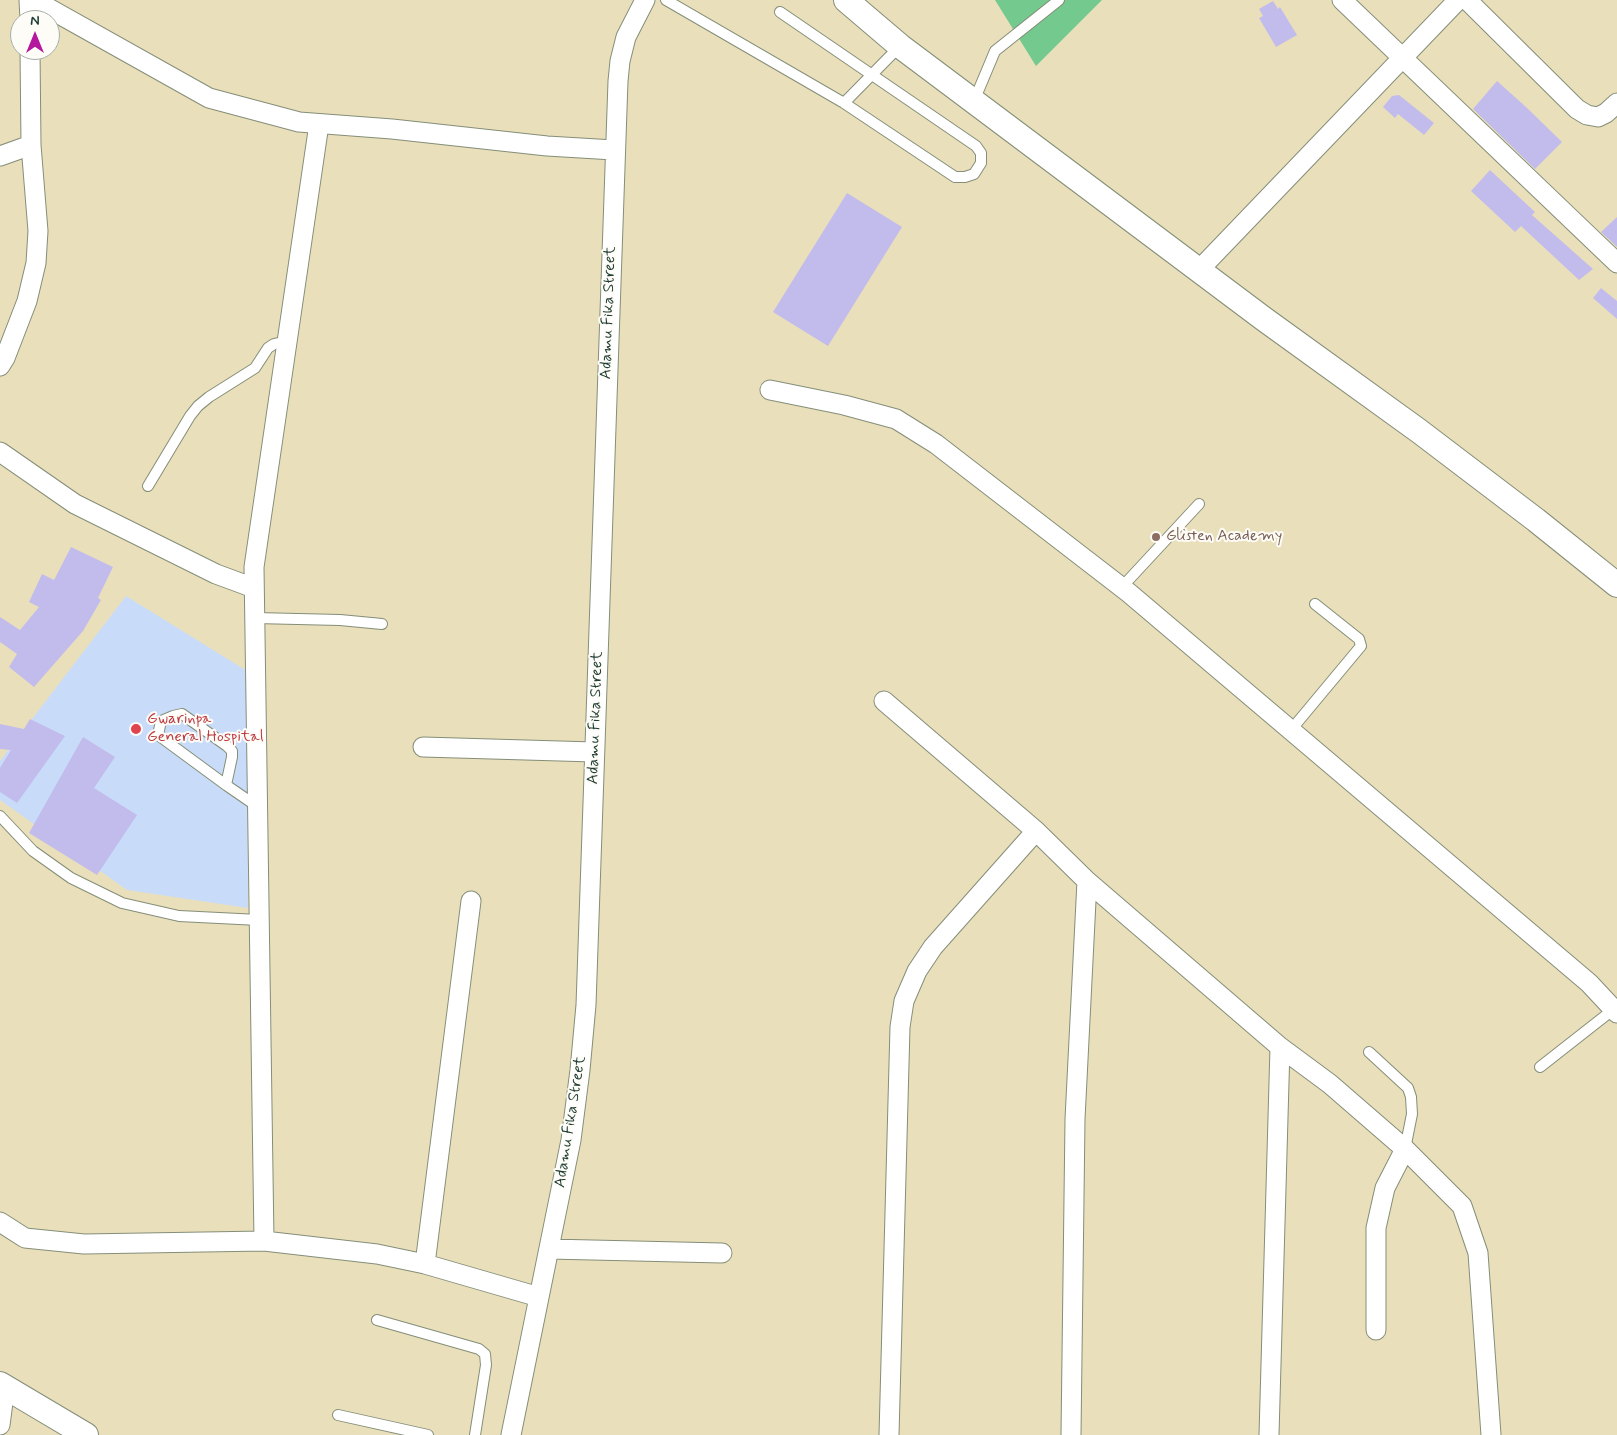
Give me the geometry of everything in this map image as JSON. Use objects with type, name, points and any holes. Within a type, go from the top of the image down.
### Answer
[{"type":"street","points":[[34,0],[209,98],[299,122],[392,129],[547,146],[614,150]]},
{"type":"street","name":"Adamu Fika Street","points":[[511,1435],[570,1140],[581,1061],[586,1005],[614,150],[620,61],[626,37],[645,0]]},
{"type":"street","points":[[1342,0],[1617,263]]},
{"type":"street","points":[[1199,270],[1458,0]]},
{"type":"street","points":[[1467,0],[1577,109],[1587,115],[1598,117],[1606,113],[1617,103]]},
{"type":"street","points":[[852,2],[900,46],[1199,270],[1419,431],[1536,520],[1617,585]]},
{"type":"street","points":[[0,366],[5,358],[27,301],[36,263],[38,231],[31,145],[30,60]]},
{"type":"street","points":[[264,1241],[254,567],[319,124]]},
{"type":"street","points":[[0,156],[31,145]]},
{"type":"street","points":[[770,390],[844,405],[896,419],[936,444],[1122,587],[1582,976],[1615,1011]]},
{"type":"street","points":[[0,452],[75,504],[216,574],[254,588]]},
{"type":"street","points":[[884,701],[1036,831],[1087,881],[1280,1047],[1330,1084],[1405,1149],[1462,1206],[1478,1253],[1492,1435]]},
{"type":"street","points":[[423,747],[594,752]]},
{"type":"street","points":[[889,1435],[900,1027],[904,1001],[917,971],[933,947],[1036,831]]},
{"type":"street","points":[[1071,1435],[1074,1119],[1087,881]]},
{"type":"street","points":[[425,1264],[471,901]]},
{"type":"street","points":[[1269,1435],[1280,1047]]},
{"type":"street","points":[[1376,1330],[1376,1228],[1385,1188],[1405,1149]]},
{"type":"street","points":[[0,1222],[25,1238],[84,1244],[264,1241],[377,1254],[425,1264],[539,1297]]},
{"type":"street","points":[[549,1249],[722,1253]]},
{"type":"street","points":[[0,1425],[2,1386],[86,1435]]},
{"type":"lane","points":[[666,0],[844,102],[955,177],[965,177],[974,174],[981,163],[981,153],[976,146],[780,12]]},
{"type":"lane","points":[[974,101],[995,51],[1059,0]]},
{"type":"lane","points":[[844,102],[900,46]]},
{"type":"lane","points":[[148,486],[198,406],[255,368],[268,348],[274,344],[287,341]]},
{"type":"lane","points":[[1122,587],[1199,504]]},
{"type":"lane","points":[[1291,730],[1361,646],[1359,639],[1315,604]]},
{"type":"lane","points":[[255,618],[340,620],[382,624]]},
{"type":"lane","points":[[226,785],[232,757],[232,751],[227,746],[182,714],[161,721],[158,735],[226,785],[258,808]]},
{"type":"lane","points":[[0,816],[33,851],[72,878],[122,903],[179,916],[260,920]]},
{"type":"lane","points":[[1540,1067],[1615,1011]]},
{"type":"lane","points":[[1369,1052],[1408,1088],[1411,1097],[1412,1114],[1405,1149]]},
{"type":"lane","points":[[377,1320],[479,1349],[485,1354],[486,1364],[475,1435]]},
{"type":"lane","points":[[338,1415],[428,1435]]},
{"type":"shaded area","name":"Gwarinpa General Hospital","points":[[126,596],[247,671],[248,908],[127,890],[0,800],[0,761]]},
{"type":"green space","points":[[995,0],[1102,0],[1036,66]]},
{"type":"building","points":[[1273,1],[1278,9],[1280,7],[1297,35],[1276,47],[1259,18],[1263,16],[1259,9]]},
{"type":"building","points":[[1497,81],[1562,142],[1535,169],[1473,109]]},
{"type":"building","points":[[1399,95],[1434,123],[1424,135],[1398,114],[1395,118],[1383,107],[1392,96]]},
{"type":"building","points":[[1490,170],[1535,212],[1532,215],[1593,269],[1579,280],[1521,226],[1515,232],[1471,191]]},
{"type":"building","points":[[847,193],[902,227],[828,346],[773,312]]},
{"type":"building","points":[[1617,217],[1617,247],[1601,232]]},
{"type":"building","points":[[1601,288],[1617,301],[1617,319],[1593,298]]},
{"type":"building","points":[[71,547],[113,567],[98,598],[101,600],[83,631],[34,687],[9,667],[17,654],[0,642],[0,617],[20,630],[39,607],[29,602],[42,574],[54,580]]},
{"type":"building","points":[[30,719],[65,736],[17,803],[0,792],[0,768],[11,750],[0,749],[0,724],[24,729]]},
{"type":"building","points":[[83,737],[115,757],[94,788],[137,815],[97,875],[29,833]]},
{"type":"place","name":"Glisten Academy","points":[[1156,537]]},
{"type":"place","name":"Gwarinpa General Hospital","points":[[136,729]]}]
